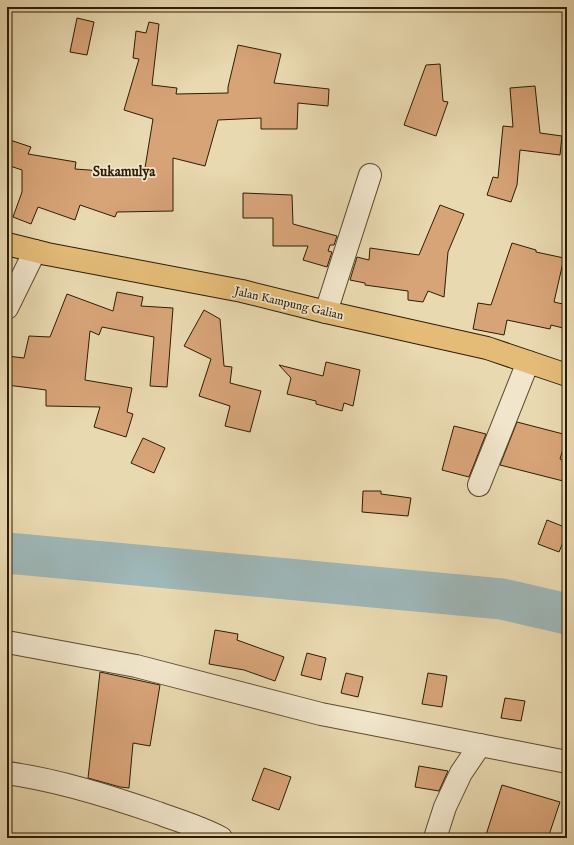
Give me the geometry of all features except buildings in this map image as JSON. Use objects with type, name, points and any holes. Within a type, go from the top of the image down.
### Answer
[{"type":"main road","name":"Jalan Kampung Galian","points":[[7,244],[35,251],[242,291],[326,312],[488,348],[567,375]]},
{"type":"street","points":[[326,312],[370,175]]},
{"type":"street","points":[[7,308],[35,251]]},
{"type":"street","points":[[479,485],[528,362]]},
{"type":"street","points":[[7,642],[136,666],[321,714],[567,762]]},
{"type":"street","points":[[435,838],[445,807],[462,773],[480,745]]},
{"type":"street","points":[[7,773],[34,777],[123,801],[207,831],[221,838]]},
{"type":"waterway","points":[[7,553],[502,599],[567,614]]},
{"type":"district","name":"Sukamulya","points":[[124,171]]}]
